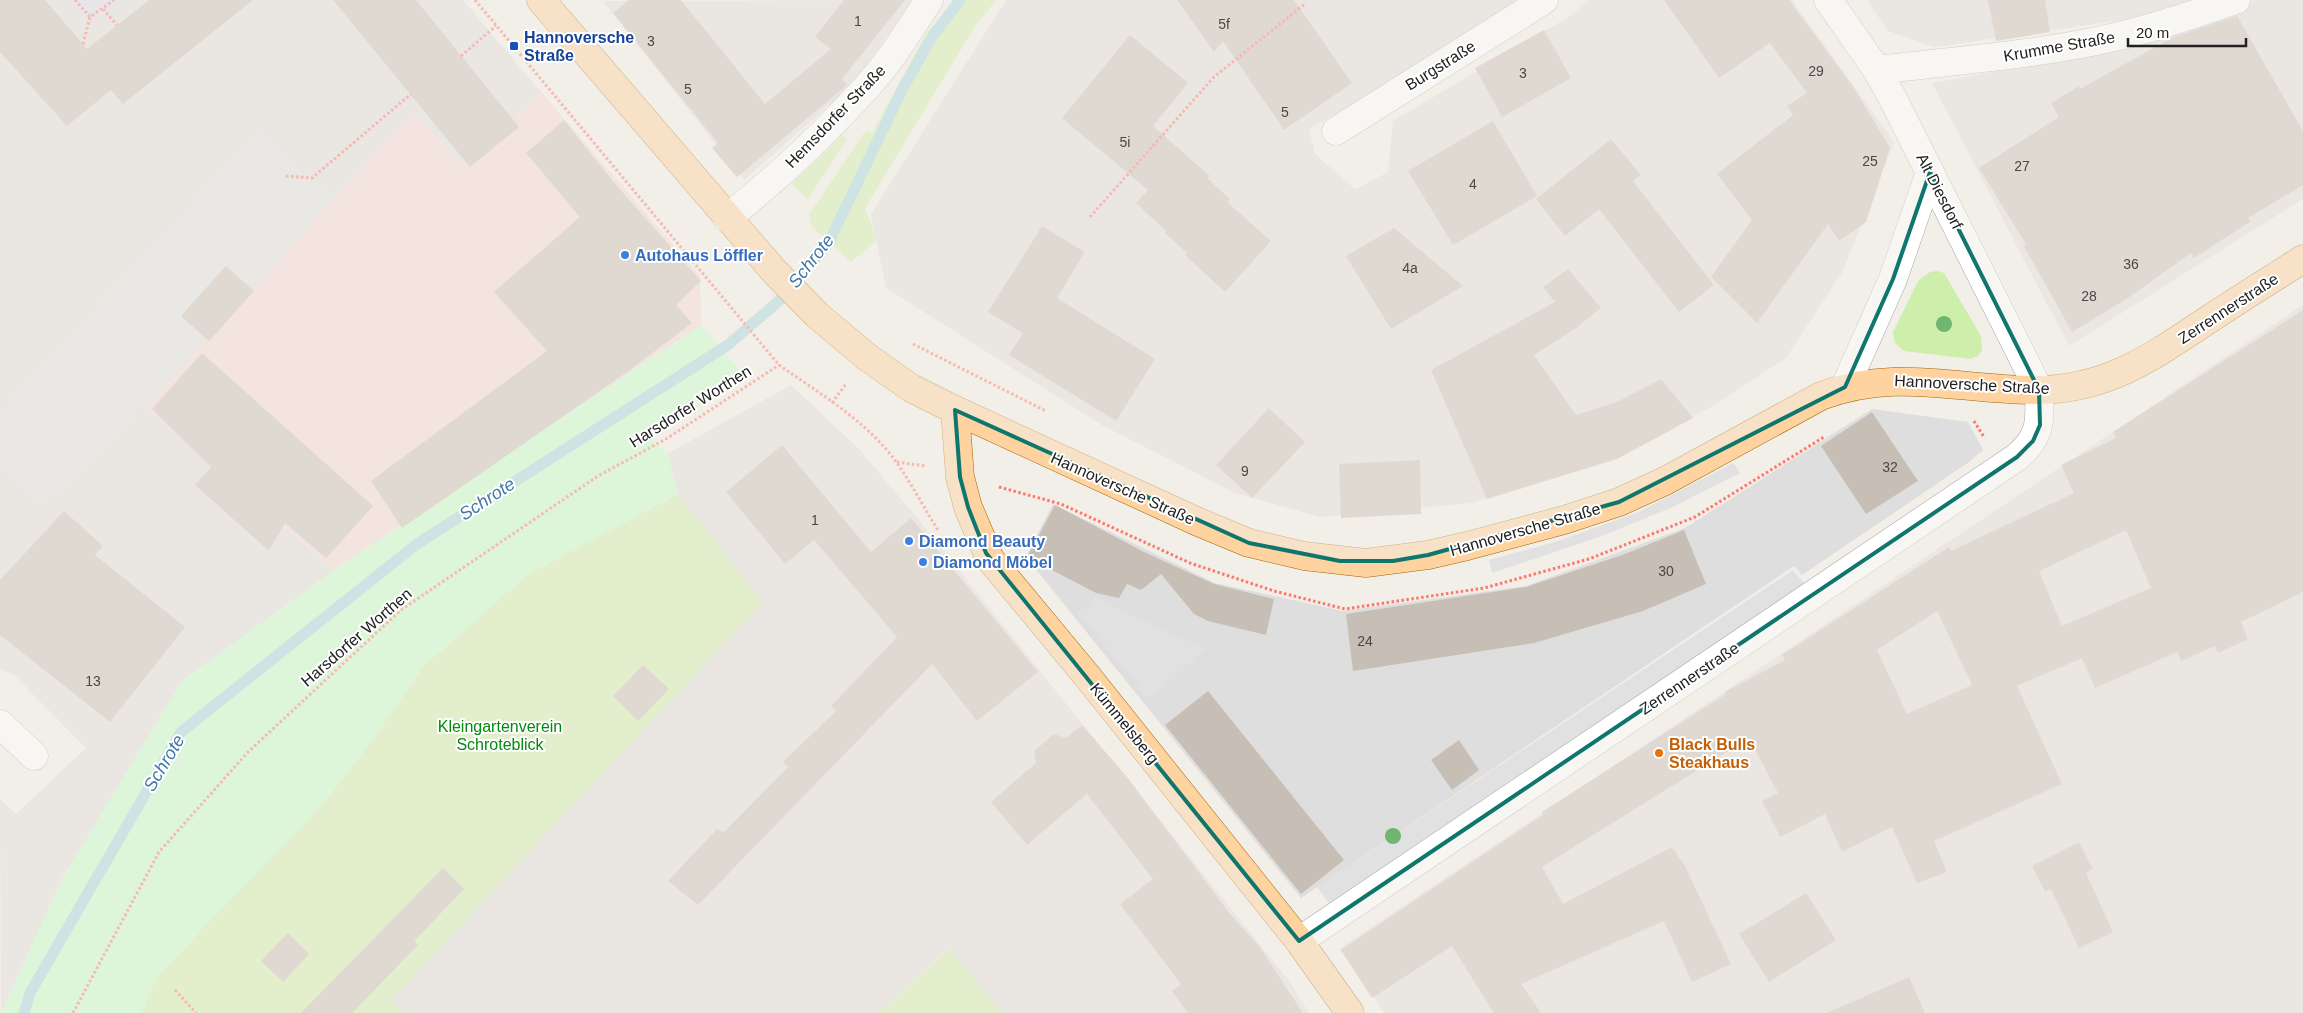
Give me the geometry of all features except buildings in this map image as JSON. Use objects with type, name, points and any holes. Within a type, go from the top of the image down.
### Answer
[{"type":"main road","name":"Hannoversche Straße","points":[[541,0],[726,218],[774,271],[812,310],[893,376],[956,410],[1196,521],[1249,543],[1304,556],[1366,562],[1428,555],[1564,520],[1619,502],[1665,481],[1821,396],[1845,387],[1873,381],[1902,380],[2039,390],[2091,382],[2115,375],[2154,356]]},
{"type":"main road","name":"Zerrennerstraße","points":[[2154,356],[2303,259]]},
{"type":"main road","name":"Kümmelsberg","points":[[956,410],[960,477],[973,522],[990,559],[1087,676],[1299,941],[1350,1013]]},
{"type":"street","name":"Hemsdorfer Straße","points":[[726,218],[799,155],[864,90],[899,45],[929,0]]},
{"type":"street","name":"Burgstraße","points":[[1336,131],[1544,0]]},
{"type":"street","name":"Alt Diesdorf","points":[[1828,0],[1877,70],[2039,390]]},
{"type":"street","name":"Krumme Straße","points":[[1877,70],[2000,57],[2119,36],[2180,19],[2236,0]]},
{"type":"street","points":[[1845,387],[1894,278],[1930,172]]},
{"type":"street","name":"Zerrennerstraße","points":[[1299,941],[2017,457],[2033,441],[2040,425],[2039,390]]},
{"type":"street","points":[[0,724],[34,756]]},
{"type":"path","points":[[76,0],[90,17]]},
{"type":"path","points":[[83,44],[90,17],[114,0]]},
{"type":"path","points":[[475,0],[779,365],[868,432],[896,462]]},
{"type":"path","points":[[1090,217],[1214,77],[1306,3]]},
{"type":"path","points":[[103,8],[117,25]]},
{"type":"path","points":[[461,56],[496,26]]},
{"type":"path","points":[[286,176],[312,178],[411,94]]},
{"type":"path","points":[[911,343],[1047,411]]},
{"type":"path","name":"Harsdorfer Worthen","points":[[73,1013],[160,852],[248,752],[394,616],[598,476],[666,439],[779,365]]},
{"type":"path","points":[[175,990],[196,1013]]},
{"type":"highlighted area","points":[[1930,172],[2039,390],[2040,425],[2033,441],[2017,457],[1299,941],[986,553],[968,507],[960,477],[955,410],[1249,543],[1340,561],[1393,561],[1428,555],[1619,502],[1845,387],[1893,279]]},
{"type":"shaded area","points":[[0,0],[463,0],[542,93],[461,163],[413,111],[146,408],[334,570],[182,681],[63,877],[1,1013],[0,799],[16,814],[86,748],[13,674],[0,669]]},
{"type":"shaded area","points":[[65,0],[123,0],[118,5],[116,11],[86,23]]},
{"type":"shaded area","points":[[913,0],[851,86],[744,180],[603,1]]},
{"type":"shaded area","points":[[1006,0],[1528,0],[1309,129],[1315,154],[1355,189],[1388,172],[1393,121],[1572,15],[1587,0],[1792,0],[1894,142],[1843,271],[1786,358],[1711,407],[1624,453],[1472,503],[1320,517],[1235,493],[1102,425],[886,288],[871,214]]},
{"type":"shaded area","points":[[1867,0],[2196,0],[2157,15],[1934,47],[1888,31]]},
{"type":"shaded area","points":[[2256,0],[2303,0],[2303,199],[2069,346],[1932,83],[2114,51]]},
{"type":"shaded area","points":[[542,93],[700,276],[701,325],[334,570],[146,408],[413,111],[461,163]]},
{"type":"shaded area","points":[[259,131],[332,196],[249,287],[225,266],[181,316],[204,337],[60,497],[53,491],[39,501],[0,467],[0,412]]},
{"type":"shaded area","points":[[2303,305],[2303,1013],[1385,1013],[1339,949]]},
{"type":"shaded area","points":[[791,385],[858,448],[913,513],[1290,982],[1309,1013],[1002,1013],[948,949],[879,1013],[402,1013],[391,1000],[762,602],[678,494],[667,454]]},
{"type":"shaded area","points":[[1872,409],[1968,422],[1983,450],[1969,462],[1802,575],[1794,566],[1301,898],[1026,557],[1053,504],[1215,583],[1343,611],[1526,586],[1685,528]]},
{"type":"shaded area","points":[[1733,463],[1740,473],[1675,506],[1602,536],[1492,573],[1489,560],[1555,542],[1639,512]]},
{"type":"shaded area","points":[[1793,570],[1807,587],[1331,906],[1317,887]]},
{"type":"shaded area","points":[[1095,598],[1205,649],[1150,700],[1078,613]]},
{"type":"green space","points":[[956,0],[996,0],[974,28],[865,208],[877,240],[851,262],[812,227],[809,215],[866,130],[872,133],[927,32]]},
{"type":"green space","points":[[842,136],[847,139],[808,199],[791,184]]},
{"type":"green space","points":[[1930,272],[1944,273],[1981,336],[1982,350],[1978,356],[1971,359],[1904,351],[1895,343],[1893,332],[1918,281]]},
{"type":"green space","points":[[701,325],[747,379],[648,435],[667,454],[678,494],[527,575],[424,666],[372,741],[322,805],[158,975],[141,1013],[1,1013],[63,877],[182,681],[334,570]]},
{"type":"green space","name":"Kleingartenverein Schroteblick","points":[[678,494],[763,602],[391,1000],[402,1013],[141,1013],[158,975],[322,805],[372,741],[424,666],[527,575]]},
{"type":"green space","points":[[949,949],[1002,1013],[879,1013]]},
{"type":"waterway","name":"Schrote","points":[[24,1013],[30,993],[181,732],[417,544],[728,345],[782,298],[829,242],[903,88],[932,37],[960,0]]},
{"type":"place","name":"Hannoversche Straße","points":[[514,46]]},
{"type":"place","name":"Autohaus Löffler","points":[[625,255]]},
{"type":"place","name":"Diamond Beauty","points":[[909,541]]},
{"type":"place","name":"Diamond Möbel","points":[[923,562]]},
{"type":"place","name":"Black Bulls Steakhaus","points":[[1659,753]]}]
